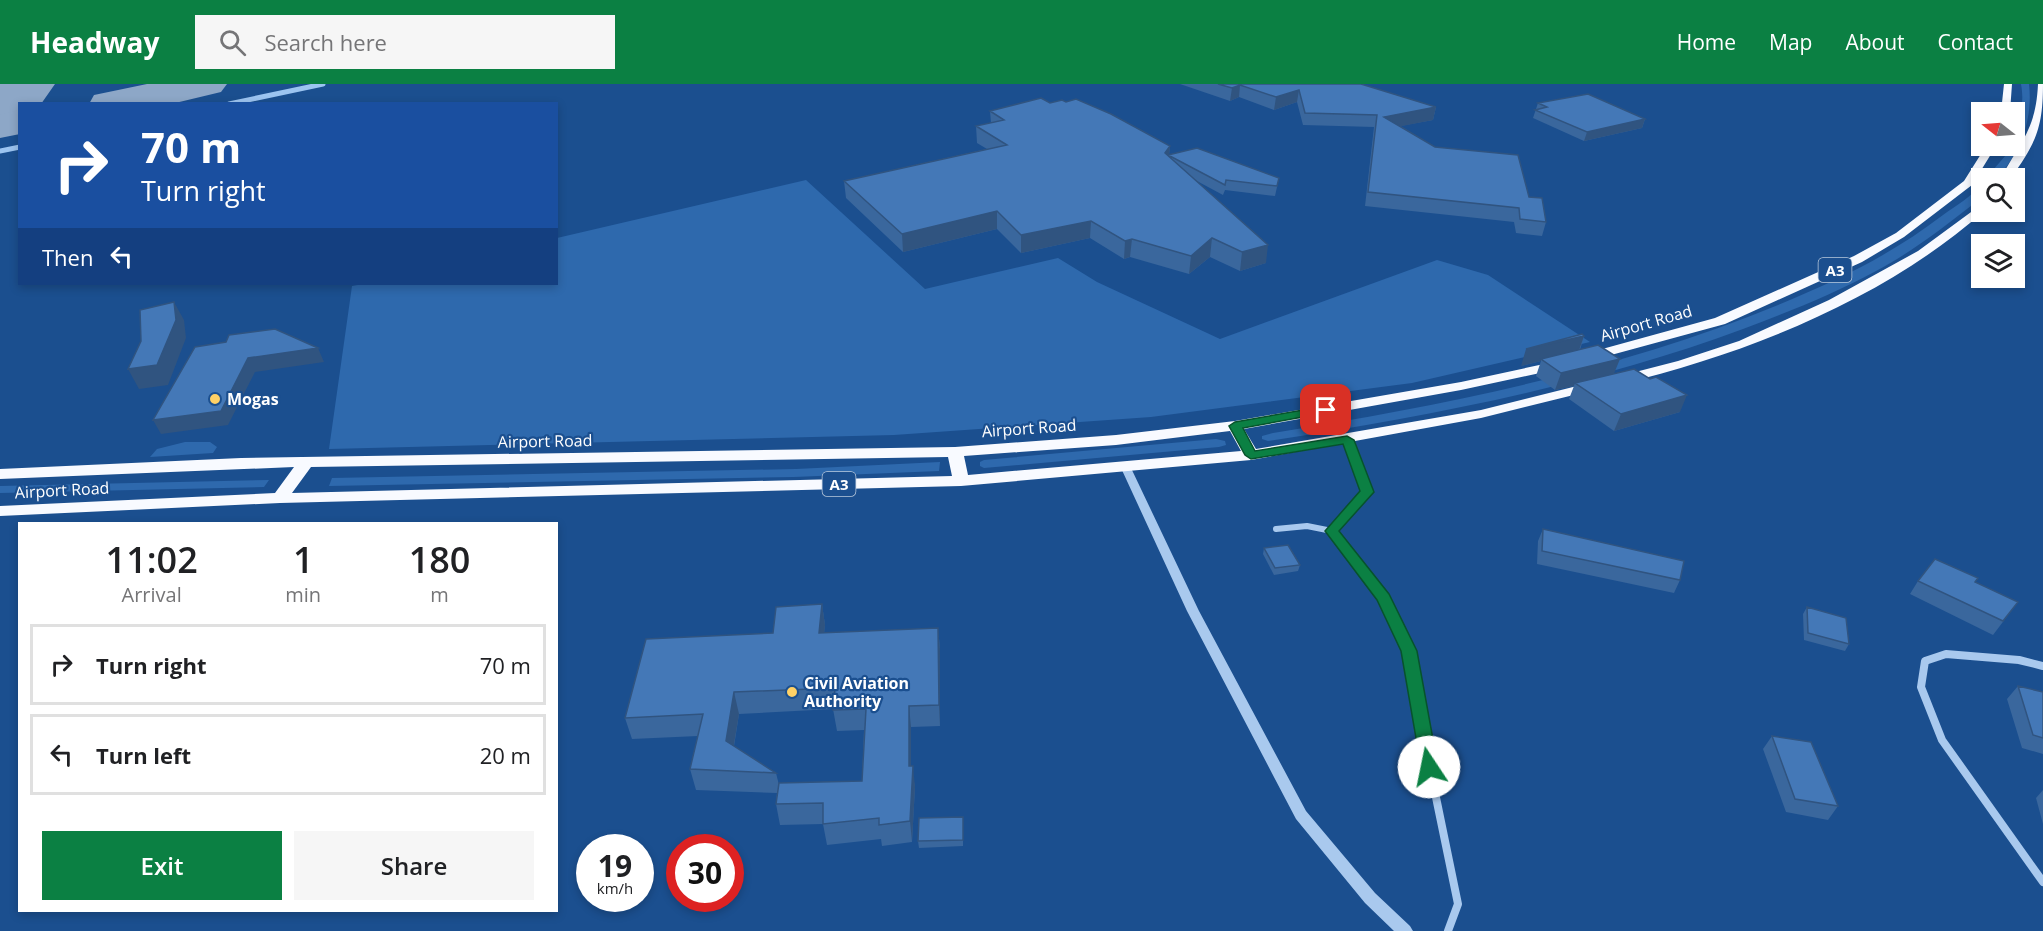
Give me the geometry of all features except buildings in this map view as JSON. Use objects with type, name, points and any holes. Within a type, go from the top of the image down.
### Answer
[{"type":"highway","points":[[2007,102],[2008,84]]},
{"type":"highway","points":[[2014,168],[2035,129],[2042,107],[2042,84]]},
{"type":"highway","name":"Airport Road","points":[[0,474],[306,462],[955,452],[1116,440],[1235,426],[1461,386],[1548,368],[1720,321],[1815,279],[1900,235],[1968,183],[1985,156]]},
{"type":"highway","name":"Airport Road","points":[[0,511],[280,498],[961,481],[1251,455],[1347,440],[1481,414],[1669,369],[1745,344],[1851,295],[1895,271],[1929,250],[1971,217]]},
{"type":"highway","points":[[1235,426],[1251,455]]},
{"type":"highway","points":[[955,452],[961,481]]},
{"type":"highway","points":[[280,498],[306,462]]},
{"type":"street","points":[[1332,531],[1367,492],[1347,440]]},
{"type":"street","points":[[1126,468],[1193,611],[1301,815],[1370,898],[1405,931]]},
{"type":"street","points":[[1276,529],[1307,526],[1332,531],[1384,598],[1409,651],[1425,744],[1458,904],[1448,931]]},
{"type":"street","points":[[2043,666],[2019,660],[1946,654],[1925,661],[1921,687],[1942,740],[2043,882]]},
{"type":"shaded area","points":[[2021,84],[2029,84],[2029,110],[2025,130],[2025,102],[2022,102]]},
{"type":"shaded area","points":[[2005,156],[2014,156],[2005,168],[1995,168]]},
{"type":"shaded area","points":[[806,180],[925,289],[1058,258],[1097,282],[1220,339],[1437,260],[1488,275],[1590,342],[1412,383],[1151,417],[894,435],[329,449],[352,286],[558,285],[558,238]]},
{"type":"shaded area","points":[[1971,195],[1971,206],[1889,264],[1794,309],[1685,349],[1567,383],[1448,410],[1268,441],[1262,439],[1262,436],[1273,433],[1489,393],[1629,357],[1699,335],[1767,309],[1863,266],[1917,234]]},
{"type":"shaded area","points":[[1216,439],[1225,441],[1226,445],[984,468],[980,466],[980,462],[984,460]]},
{"type":"shaded area","points":[[185,442],[210,442],[217,447],[213,453],[150,457],[157,449]]},
{"type":"shaded area","points":[[940,462],[939,471],[794,477],[329,486],[332,478],[796,469]]},
{"type":"shaded area","points":[[269,480],[264,487],[0,493],[0,486]]},
{"type":"waterway","points":[[238,102],[323,84]]},
{"type":"waterway","points":[[0,151],[18,147]]},
{"type":"taxiway","points":[[119,102],[207,84]]},
{"type":"taxiway","points":[[0,125],[18,121]]},
{"type":"runway","points":[[0,85],[5,84]]},
{"type":"place","name":"Mogas","points":[[215,399]]},
{"type":"place","name":"Civil Aviation Authority","points":[[792,692]]},
{"type":"route","points":[[1326,410],[1235,426],[1251,455],[1347,440],[1367,492],[1332,531],[1384,598],[1409,651],[1429,767]]}]
